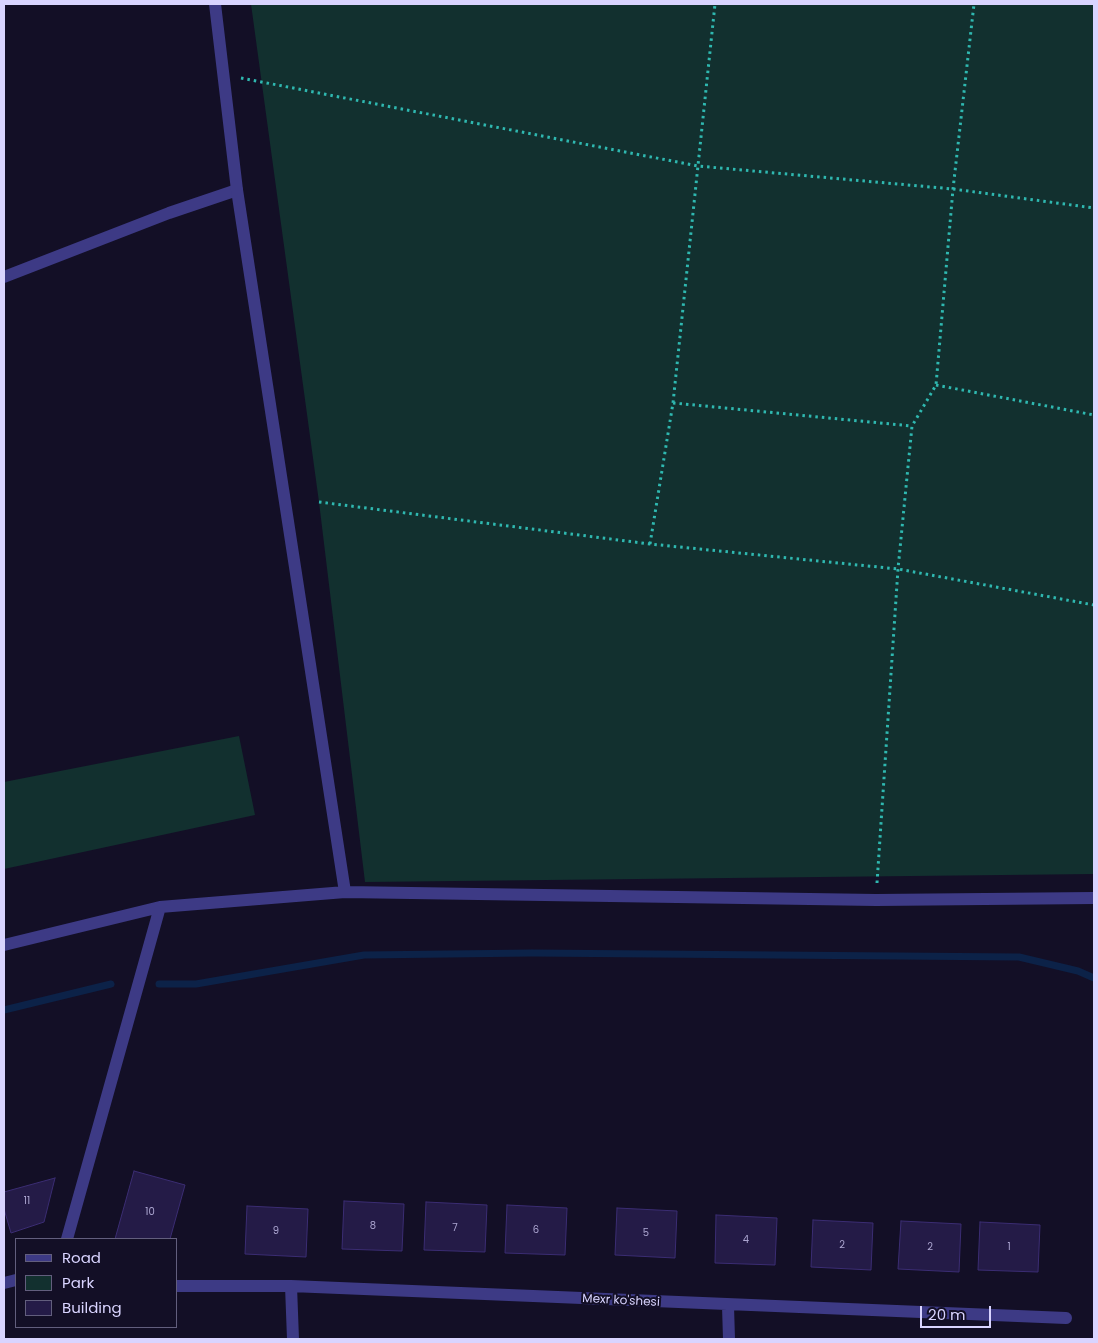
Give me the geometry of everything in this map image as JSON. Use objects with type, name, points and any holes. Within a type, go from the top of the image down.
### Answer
[{"type":"street","points":[[215,4],[225,75],[237,190],[345,892]]},
{"type":"street","points":[[4,277],[169,213],[237,190]]},
{"type":"street","points":[[4,945],[160,907],[345,892],[876,900],[1094,898]]},
{"type":"street","points":[[67,1238],[160,907]]},
{"type":"street","name":"Mexr ko'shesi","points":[[178,1286],[291,1286],[728,1306],[1066,1318]]},
{"type":"street","points":[[291,1286],[292,1339]]},
{"type":"street","points":[[728,1306],[729,1339]]},
{"type":"path","points":[[650,544],[673,403],[715,4]]},
{"type":"path","points":[[876,900],[898,569],[912,426],[936,385],[953,188],[974,4]]},
{"type":"path","points":[[225,75],[698,166],[953,188],[1094,208]]},
{"type":"path","points":[[936,385],[1094,415]]},
{"type":"path","points":[[673,403],[912,426]]},
{"type":"path","points":[[319,502],[650,544],[898,569],[1094,605]]},
{"type":"green space","points":[[251,4],[1094,4],[1094,874],[365,882],[319,502]]},
{"type":"green space","points":[[239,736],[255,815],[4,869],[4,782]]},
{"type":"building","points":[[134,1171],[185,1185],[170,1238],[115,1238]]},
{"type":"building","points":[[55,1178],[44,1222],[11,1233],[4,1209],[4,1192]]},
{"type":"building","points":[[344,1201],[404,1204],[402,1251],[342,1249]]},
{"type":"building","points":[[426,1202],[487,1205],[485,1252],[424,1250]]},
{"type":"building","points":[[507,1205],[567,1208],[565,1255],[505,1253]]},
{"type":"building","points":[[247,1206],[308,1209],[306,1257],[245,1254]]},
{"type":"building","points":[[617,1208],[677,1211],[675,1258],[615,1255]]},
{"type":"building","points":[[716,1215],[777,1218],[775,1265],[715,1263]]},
{"type":"building","points":[[813,1220],[873,1223],[871,1270],[811,1267]]},
{"type":"building","points":[[901,1221],[961,1224],[959,1272],[898,1269]]},
{"type":"building","points":[[980,1222],[1040,1225],[1038,1272],[978,1270]]},
{"type":"waterway","points":[[159,984],[196,984],[364,955],[532,953],[1019,957],[1078,971],[1094,978]]},
{"type":"waterway","points":[[4,1010],[111,984]]}]
